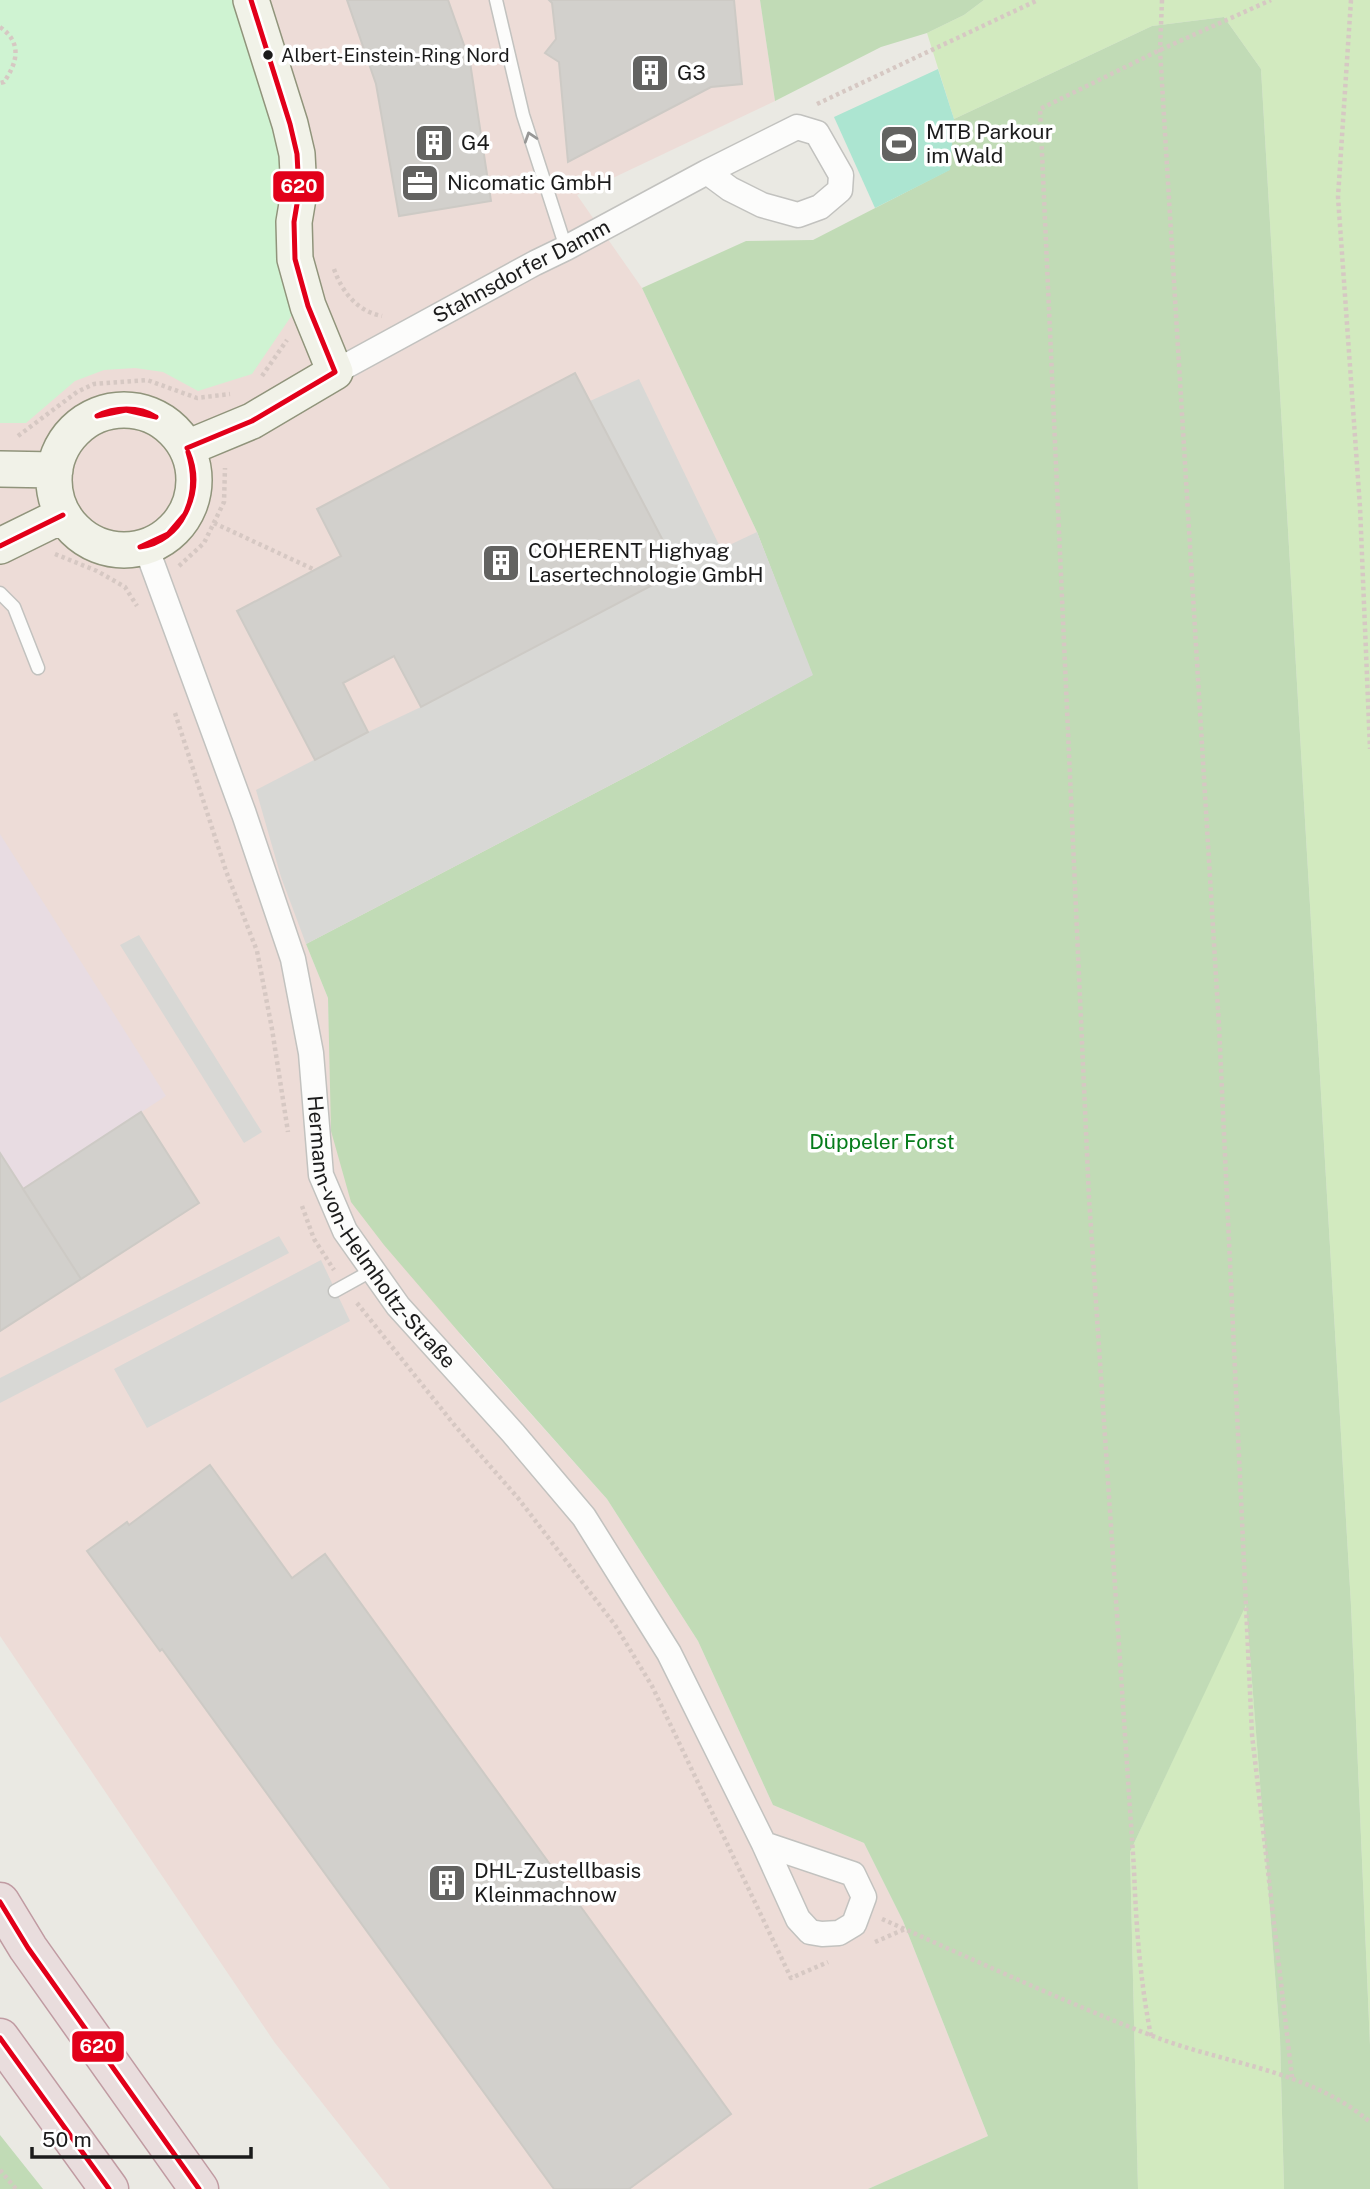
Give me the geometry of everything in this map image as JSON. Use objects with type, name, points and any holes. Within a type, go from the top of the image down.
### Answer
[{"type":"highway","points":[[0,1902],[28,1948],[199,2189]]},
{"type":"highway","points":[[0,2038],[109,2189]]},
{"type":"street","points":[[187,448],[252,421],[335,372],[311,314],[295,259],[294,222],[299,191],[297,155],[290,124],[251,0]]},
{"type":"street","name":"Stahnsdorfer Damm","points":[[335,372],[535,263],[707,172],[797,127],[817,133],[841,175],[840,190],[820,207],[798,215],[762,205],[730,189],[707,172]]},
{"type":"street","points":[[113,410],[135,410],[157,417],[174,430],[187,448],[193,464],[195,482],[192,499],[185,515],[162,539],[146,547],[122,550],[99,545],[79,533],[63,515],[55,493],[55,470],[61,449],[74,430],[92,417],[113,410]]},
{"type":"street","points":[[5,453],[55,470]]},
{"type":"street","points":[[0,546],[63,515]]},
{"type":"street","name":"Hermann-von-Helmholtz-Straße","points":[[146,547],[244,814],[293,959],[311,1053],[321,1175],[345,1231],[398,1306],[513,1433],[584,1517],[669,1653],[764,1844],[798,1919],[810,1932],[839,1933],[855,1924],[860,1909]]},
{"type":"street","points":[[764,1844],[853,1874],[864,1897],[860,1909]]},
{"type":"lane","points":[[496,0],[523,115],[566,248]]},
{"type":"lane","points":[[0,593],[14,607],[38,668]]},
{"type":"lane","points":[[340,1288],[373,1270]]},
{"type":"path","points":[[806,110],[1038,0]]},
{"type":"path","points":[[1162,0],[1160,50],[1219,1026],[1252,1735],[1293,2077]]},
{"type":"path","points":[[1152,2036],[1143,1998],[1137,1943],[1089,1198],[1040,109],[1160,50],[1271,0]]},
{"type":"path","points":[[1351,0],[1338,197],[1360,507],[1370,749]]},
{"type":"path","points":[[0,27],[15,47],[15,65],[4,82],[0,83]]},
{"type":"path","points":[[332,264],[341,288],[352,300],[368,312],[381,316],[389,315]]},
{"type":"path","points":[[259,380],[296,328],[311,314]]},
{"type":"path","points":[[5,453],[20,436],[77,393],[94,384],[147,380],[197,398],[230,394],[239,390]]},
{"type":"path","points":[[125,587],[159,582],[204,543],[224,502],[224,469],[228,457]]},
{"type":"path","points":[[214,523],[315,570]]},
{"type":"path","points":[[47,557],[56,554],[97,571],[125,587],[141,612]]},
{"type":"path","points":[[175,711],[226,871],[257,951],[289,1136]]},
{"type":"path","points":[[301,1202],[313,1240],[340,1288],[519,1498],[615,1625],[652,1686],[791,1978],[829,1962]]},
{"type":"path","points":[[860,1909],[1152,2036],[1293,2077],[1354,2108],[1370,2122]]},
{"type":"path","points":[[867,1945],[905,1929]]},
{"type":"path","points":[[0,2170],[16,2189]]},
{"type":"shaded area","points":[[0,0],[760,0],[775,101],[577,195],[642,288],[757,532],[787,611],[645,767],[306,944],[328,998],[330,1054],[462,1337],[607,1499],[698,1641],[773,1805],[864,1843],[903,1921],[988,2136],[868,2189],[390,2189],[275,2043],[0,1636]]},
{"type":"shaded area","points":[[639,379],[721,549],[757,532],[813,675],[645,767],[306,944],[281,877],[256,790],[421,707],[679,571],[590,401]]},
{"type":"shaded area","points":[[0,834],[166,1096],[23,1189],[0,1153]]},
{"type":"shaded area","points":[[139,935],[262,1132],[244,1143],[120,945]]},
{"type":"shaded area","points":[[279,1236],[289,1253],[0,1403],[0,1378]]},
{"type":"shaded area","points":[[321,1260],[350,1321],[147,1428],[114,1369]]},
{"type":"green space","points":[[0,0],[235,0],[281,154],[283,197],[276,233],[292,315],[252,374],[198,391],[163,372],[135,368],[104,370],[75,381],[26,423],[0,423]]},
{"type":"green space","points":[[760,0],[984,0],[964,15],[927,33],[881,47],[775,101]]},
{"type":"green space","points":[[984,0],[1370,0],[1370,2045],[1351,1605],[1261,69],[1224,17],[1152,26],[954,119],[927,33],[964,15]]},
{"type":"green space","name":"Düppeler Forst","points":[[1224,17],[1261,69],[1351,1605],[1370,2045],[1370,2189],[1284,2189],[1280,2038],[1246,1605],[1130,1852],[1138,2189],[868,2189],[988,2136],[903,1921],[864,1843],[773,1805],[698,1641],[607,1499],[463,1337],[351,1202],[331,1131],[328,998],[306,944],[645,767],[812,675],[757,532],[642,288],[746,241],[813,240],[949,170],[954,119],[1152,26]]},
{"type":"green space","name":"MTB Parkour im Wald","points":[[938,69],[954,119],[950,170],[875,208],[834,117]]},
{"type":"green space","points":[[1246,1603],[1280,2038],[1284,2189],[1138,2189],[1130,1852]]},
{"type":"green space","points":[[0,2135],[43,2189],[0,2189]]},
{"type":"building","name":"G4","points":[[347,0],[448,0],[470,62],[491,201],[399,216],[376,84]]},
{"type":"building","name":"G3","points":[[549,0],[734,0],[742,84],[711,87],[568,162],[559,62],[545,53],[556,39],[552,3]]},
{"type":"building","name":"COHERENT Highyag Lasertechnologie GmbH","points":[[575,373],[679,571],[421,707],[394,656],[343,683],[368,732],[315,760],[237,611],[341,556],[317,509]]},
{"type":"building","points":[[141,1112],[199,1203],[81,1279],[23,1189]]},
{"type":"building","points":[[0,1153],[81,1279],[0,1331]]},
{"type":"building","name":"DHL-Zustellbasis Kleinmachnow","points":[[210,1465],[292,1578],[325,1554],[731,2114],[629,2189],[554,2189],[162,1649],[160,1651],[87,1551],[127,1522],[129,1525]]},
{"type":"transit line","name":"620","points":[[251,0],[297,154],[299,192],[294,222],[295,259],[308,306],[335,372]]},
{"type":"transit line","name":"620","points":[[187,448],[252,421],[335,372]]},
{"type":"transit line","name":"620","points":[[97,416],[126,409],[142,411],[156,417]]},
{"type":"transit line","name":"620","points":[[97,416],[126,410],[156,417]]},
{"type":"transit line","name":"620","points":[[185,514],[191,499],[192,483],[188,452]]},
{"type":"transit line","name":"620","points":[[185,514],[194,483],[188,452]]},
{"type":"transit line","name":"620","points":[[140,547],[168,534],[185,514]]},
{"type":"transit line","name":"620","points":[[140,547],[167,536],[185,514]]},
{"type":"transit line","name":"620","points":[[0,546],[63,515]]},
{"type":"transit line","name":"620","points":[[0,1902],[28,1948],[199,2189]]},
{"type":"transit line","name":"620","points":[[0,2038],[109,2189]]},
{"type":"place","name":"Albert-Einstein-Ring Nord","points":[[268,55]]},
{"type":"place","name":"G3","points":[[650,73]]},
{"type":"place","name":"G4","points":[[434,143]]},
{"type":"place","name":"MTB Parkour im Wald","points":[[899,144]]},
{"type":"place","name":"Nicomatic GmbH","points":[[420,183]]},
{"type":"place","name":"COHERENT Highyag Lasertechnologie GmbH","points":[[501,563]]},
{"type":"place","name":"DHL-Zustellbasis Kleinmachnow","points":[[447,1883]]}]
